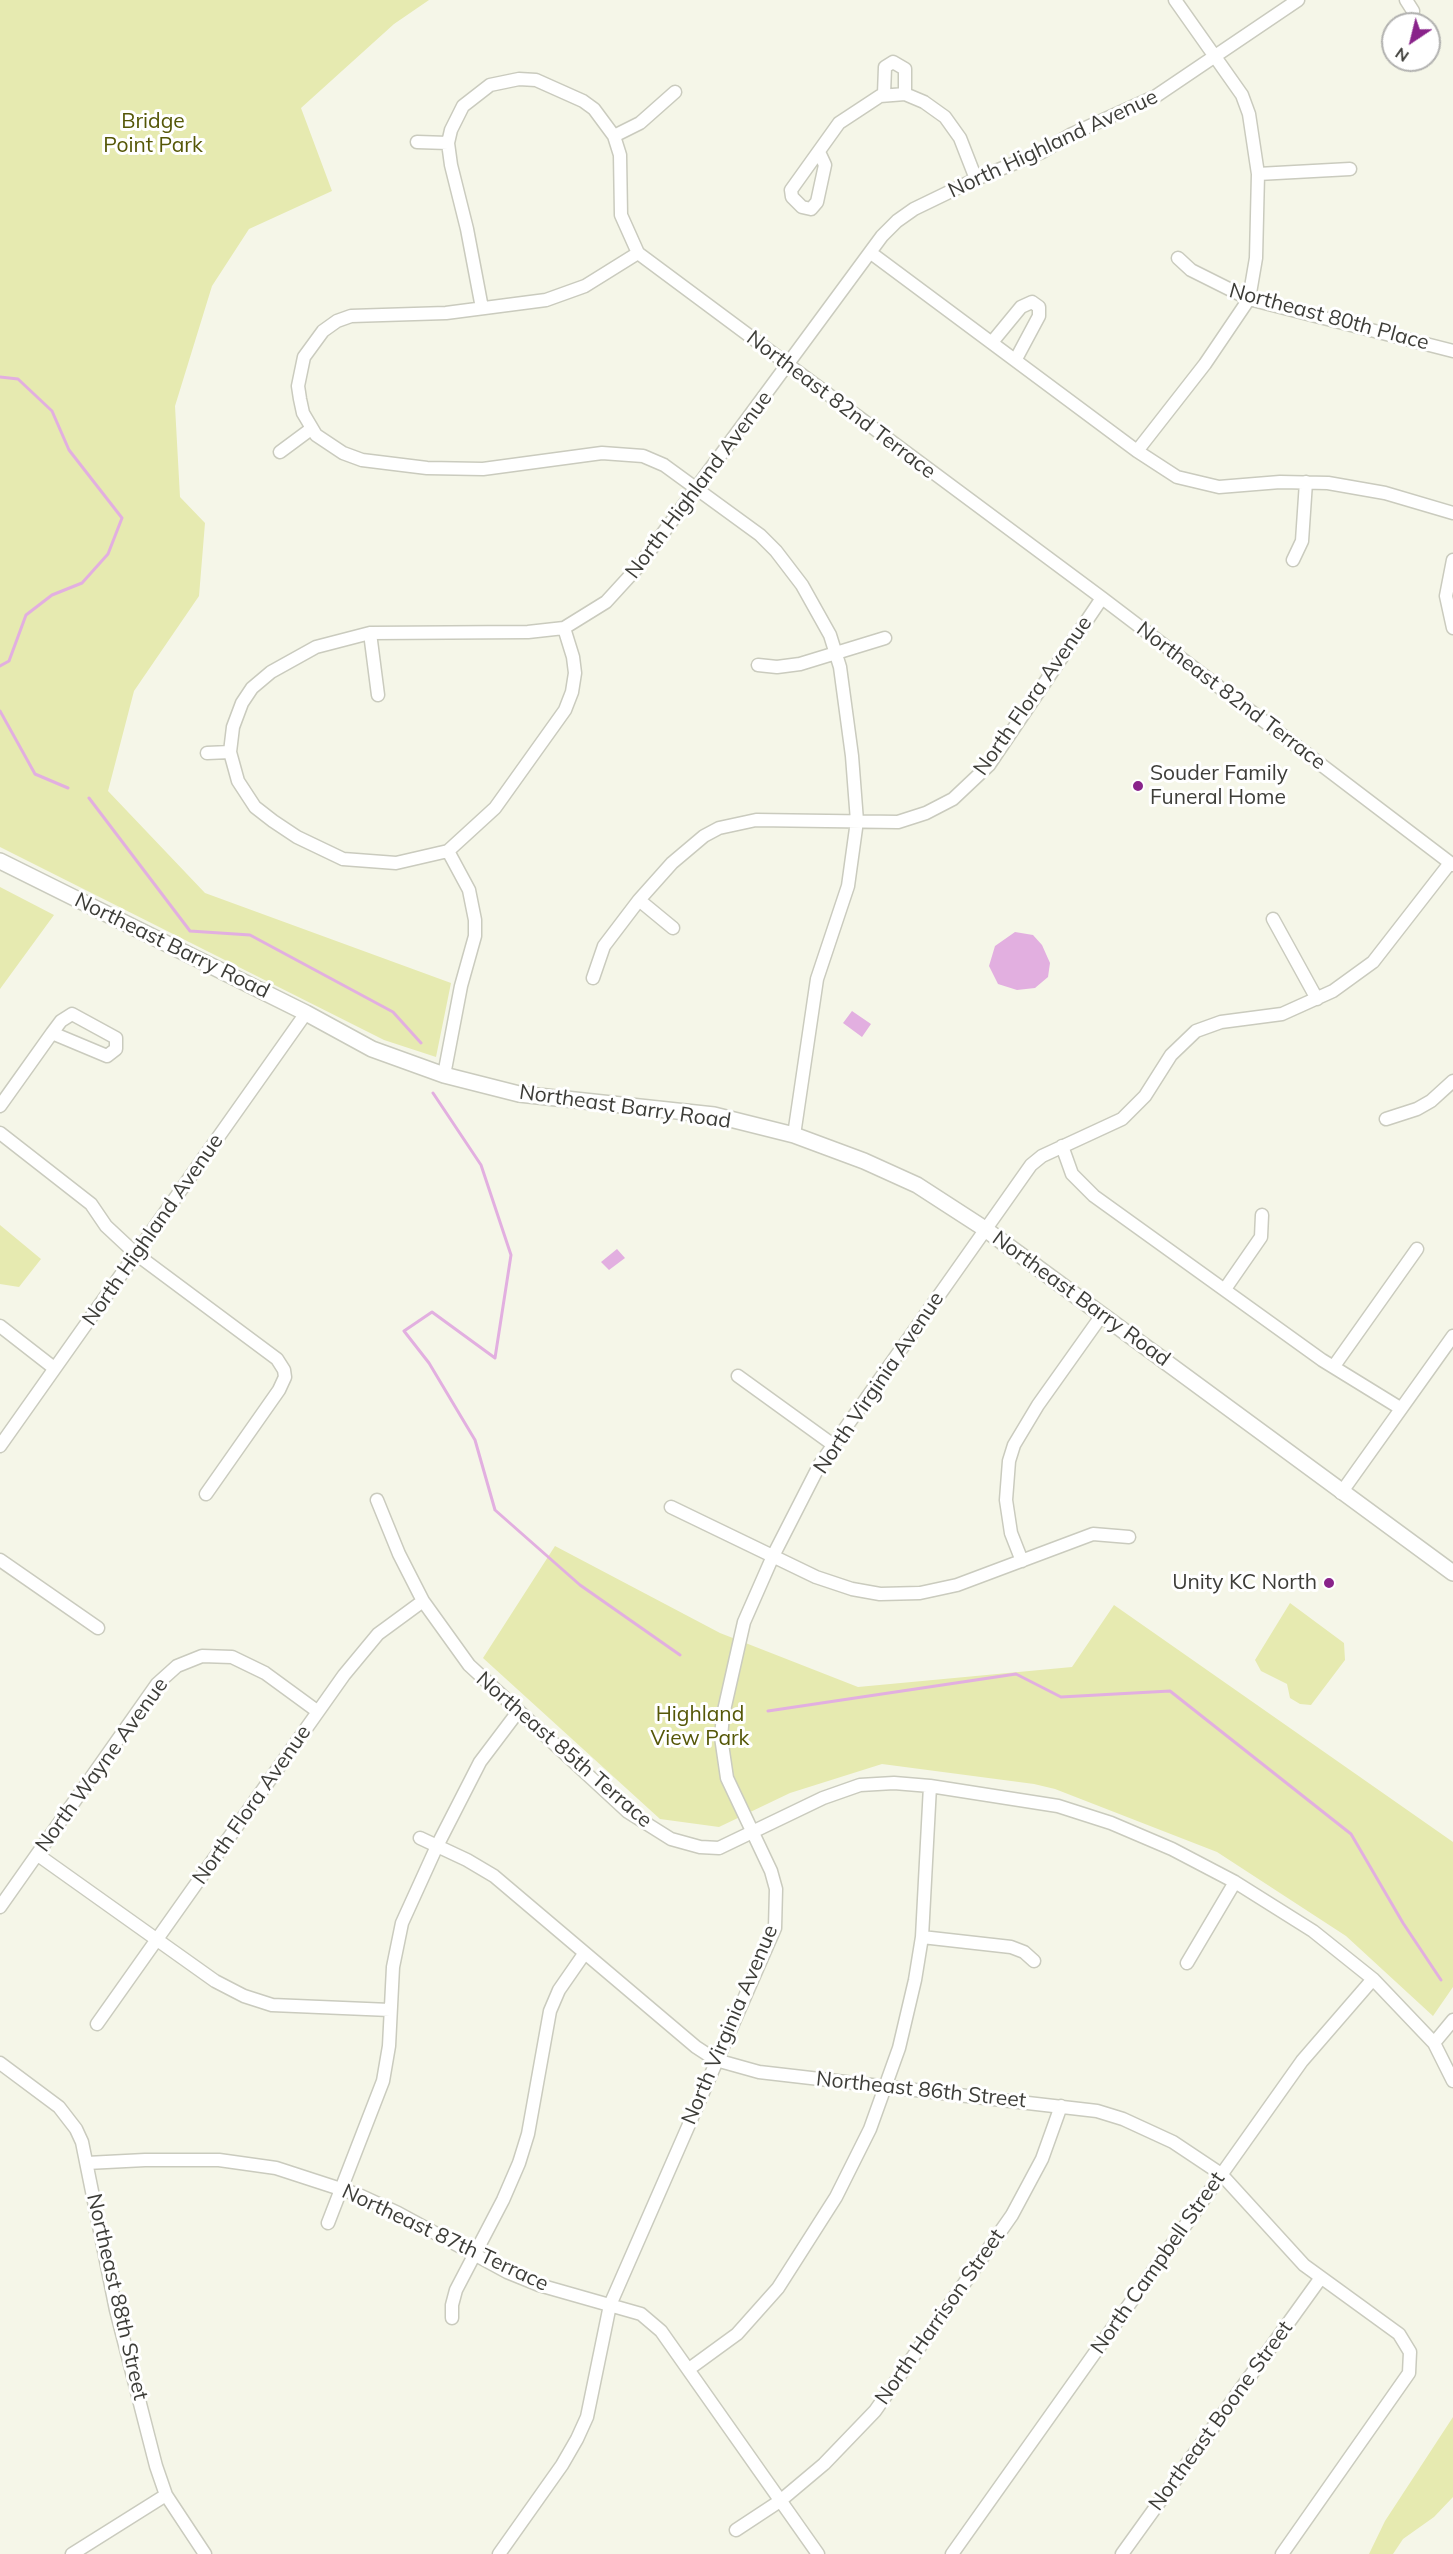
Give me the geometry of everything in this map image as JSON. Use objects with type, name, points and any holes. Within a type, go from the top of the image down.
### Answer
[{"type":"main road","name":"Northeast Barry Road","points":[[0,861],[306,1013],[372,1049],[444,1075],[519,1094],[714,1115],[794,1135],[864,1161],[917,1185],[985,1229],[1341,1493],[1453,1573]]},
{"type":"street","points":[[1137,451],[1205,364],[1249,298],[1256,258],[1258,174],[1249,114],[1242,95],[1175,0]]},
{"type":"street","name":"North Highland Avenue","points":[[448,851],[412,861],[381,864],[343,859],[321,850],[255,807],[238,781],[230,752],[233,727],[243,702],[252,688],[271,672],[316,647],[370,633],[528,632],[564,628],[606,602],[628,580],[698,489],[789,367],[882,236],[905,215],[976,179],[1042,152],[1071,134],[1156,96],[1298,0]]},
{"type":"street","points":[[884,94],[885,67],[893,62],[905,69],[905,94]]},
{"type":"street","name":"Northeast 82nd Terrace","points":[[448,143],[456,118],[476,94],[490,85],[519,79],[536,80],[584,101],[594,109],[614,136],[620,155],[621,215],[638,253],[1102,598],[1451,864]]},
{"type":"street","points":[[614,136],[640,123],[675,92]]},
{"type":"street","points":[[819,152],[829,134],[848,115],[884,94],[905,94],[924,102],[945,117],[960,138],[976,179]]},
{"type":"street","points":[[417,142],[448,143],[482,308]]},
{"type":"street","points":[[1258,174],[1350,169]]},
{"type":"street","points":[[638,253],[602,277],[566,293],[529,303],[446,314],[351,316],[323,330],[304,357],[298,386],[303,413],[311,429],[328,445],[363,460],[427,468],[483,469],[521,466],[602,453],[643,456],[664,465],[743,522],[776,551],[812,601],[836,652],[847,706],[856,821],[854,857],[848,886],[815,989],[794,1135]]},
{"type":"street","points":[[871,253],[993,341],[1137,451],[1177,477],[1202,485],[1237,487],[1306,482],[1362,488],[1453,513]]},
{"type":"street","name":"Northeast 80th Place","points":[[1178,258],[1191,270],[1249,298],[1453,351]]},
{"type":"street","points":[[993,341],[1021,307],[1032,302],[1039,307],[1039,316],[1016,359]]},
{"type":"street","points":[[280,452],[311,429]]},
{"type":"street","points":[[1293,560],[1302,541],[1306,482]]},
{"type":"street","points":[[1453,560],[1446,596],[1453,628]]},
{"type":"street","name":"North Flora Avenue","points":[[593,978],[604,946],[639,900],[672,863],[704,836],[719,828],[756,820],[898,822],[941,806],[965,790],[988,765],[1102,598]]},
{"type":"street","points":[[444,1075],[461,986],[475,936],[475,920],[469,890],[448,851],[476,827],[502,799],[565,710],[572,692],[575,674],[573,657],[564,628]]},
{"type":"street","points":[[370,633],[378,695]]},
{"type":"street","points":[[758,665],[777,667],[800,664],[885,638]]},
{"type":"street","points":[[207,753],[230,752]]},
{"type":"street","name":"North Virginia Avenue","points":[[499,2554],[562,2465],[587,2417],[610,2305],[775,1928],[777,1889],[771,1871],[727,1778],[721,1737],[723,1715],[744,1622],[773,1556],[832,1444],[1031,1165],[1042,1156],[1062,1146],[1108,1127],[1134,1109],[1171,1055],[1196,1031],[1221,1022],[1282,1014],[1317,999],[1373,962],[1451,864]]},
{"type":"street","points":[[639,900],[673,928]]},
{"type":"street","points":[[1273,919],[1317,999]]},
{"type":"street","name":"North Highland Avenue","points":[[0,1446],[306,1013]]},
{"type":"street","points":[[0,1106],[52,1033],[61,1021],[72,1014],[116,1038],[116,1049],[107,1056],[52,1033]]},
{"type":"street","points":[[1386,1119],[1417,1109],[1431,1101],[1453,1081]]},
{"type":"street","points":[[0,1133],[91,1204],[106,1226],[136,1254],[277,1359],[284,1370],[285,1377],[279,1390],[206,1494]]},
{"type":"street","points":[[1062,1146],[1072,1174],[1094,1196],[1334,1366],[1400,1408]]},
{"type":"street","points":[[1225,1289],[1261,1237],[1262,1215]]},
{"type":"street","points":[[1334,1366],[1417,1249]]},
{"type":"street","points":[[1022,1561],[1011,1533],[1006,1500],[1008,1461],[1026,1421],[1102,1315]]},
{"type":"street","points":[[0,1326],[54,1368]]},
{"type":"street","points":[[1341,1493],[1453,1336]]},
{"type":"street","points":[[738,1376],[832,1444]]},
{"type":"street","name":"Northeast 85th Terrace","points":[[377,1500],[399,1554],[423,1600],[469,1665],[518,1713],[628,1812],[670,1839],[700,1847],[719,1848],[753,1834],[823,1798],[860,1785],[894,1783],[930,1786],[1068,1809],[1111,1823],[1172,1849],[1235,1882],[1313,1931],[1373,1979],[1434,2043],[1453,2081]]},
{"type":"street","points":[[671,1507],[833,1584],[867,1593],[900,1595],[957,1585],[1093,1534],[1129,1537]]},
{"type":"street","points":[[0,1560],[98,1628]]},
{"type":"street","name":"North Flora Avenue","points":[[97,2024],[317,1711],[378,1634],[423,1600]]},
{"type":"street","name":"North Wayne Avenue","points":[[0,1907],[157,1684],[177,1666],[202,1656],[232,1657],[266,1673],[317,1711]]},
{"type":"street","points":[[328,2223],[383,2081],[389,2046],[396,1944],[411,1901],[436,1845],[480,1762],[518,1713]]},
{"type":"street","points":[[689,2369],[737,2334],[778,2288],[818,2227],[853,2166],[899,2048],[922,1937],[930,1786]]},
{"type":"street","name":"Northeast 86th Street","points":[[420,1838],[494,1876],[584,1954],[716,2060],[759,2072],[1097,2111],[1140,2126],[1173,2142],[1221,2174],[1257,2211],[1286,2247],[1320,2279],[1400,2334],[1410,2352],[1409,2373],[1282,2554]]},
{"type":"street","points":[[38,1855],[215,1981],[258,2001],[272,2005],[390,2010]]},
{"type":"street","points":[[1187,1963],[1235,1882]]},
{"type":"street","points":[[922,1937],[1011,1947],[1024,1952],[1034,1961]]},
{"type":"street","points":[[452,2318],[456,2290],[519,2163],[528,2134],[550,2011],[559,1990],[584,1954]]},
{"type":"street","name":"North Campbell Street","points":[[952,2554],[1302,2061],[1373,1979]]},
{"type":"street","points":[[1434,2043],[1453,2020]]},
{"type":"street","name":"Northeast 88th Street","points":[[0,2063],[59,2107],[76,2129],[87,2163],[117,2310],[166,2495],[205,2554]]},
{"type":"street","name":"North Harrison Street","points":[[780,2501],[849,2439],[890,2391],[1012,2215],[1042,2159],[1062,2106]]},
{"type":"street","name":"Northeast 87th Terrace","points":[[87,2163],[145,2160],[248,2162],[309,2177],[398,2213],[475,2255],[539,2285],[633,2310],[648,2318],[661,2331],[689,2369],[818,2554]]},
{"type":"street","name":"Northeast Boone Street","points":[[1122,2554],[1320,2279]]},
{"type":"street","points":[[72,2554],[166,2495]]},
{"type":"street","points":[[736,2530],[780,2501]]},
{"type":"green space","name":"Bridge Point Park","points":[[0,0],[429,0],[394,24],[301,108],[332,191],[249,229],[212,286],[175,406],[180,497],[205,523],[199,596],[134,691],[108,791],[205,893],[451,983],[436,1057],[384,1040],[0,847]]},
{"type":"green space","points":[[0,887],[54,915],[0,989]]},
{"type":"green space","points":[[0,1225],[41,1259],[19,1287],[0,1284]]},
{"type":"green space","name":"Highland View Park","points":[[555,1546],[720,1633],[858,1687],[1072,1667],[1114,1605],[1453,1842],[1453,1987],[1433,2016],[1346,1936],[1217,1852],[1055,1789],[1034,1784],[882,1764],[790,1793],[719,1827],[660,1819],[483,1658]]},
{"type":"green space","points":[[1290,1603],[1344,1643],[1345,1660],[1311,1705],[1300,1704],[1290,1698],[1287,1684],[1261,1671],[1255,1660]]},
{"type":"green space","points":[[1453,2417],[1453,2497],[1434,2517],[1403,2539],[1393,2554],[1369,2554],[1385,2521]]},
{"type":"shaded area","points":[[1015,932],[1033,935],[1042,945],[1050,963],[1048,977],[1035,988],[1017,990],[998,984],[989,966],[995,946]]},
{"type":"shaded area","points":[[852,1011],[871,1024],[862,1037],[843,1023]]},
{"type":"shaded area","points":[[617,1249],[625,1258],[609,1270],[601,1262]]},
{"type":"waterway","points":[[0,377],[18,379],[52,411],[69,450],[122,518],[108,554],[82,583],[52,595],[26,615],[9,661],[0,666]]},
{"type":"waterway","points":[[0,711],[35,774],[68,788]]},
{"type":"waterway","points":[[89,798],[190,931],[250,935],[393,1012],[421,1043]]},
{"type":"waterway","points":[[433,1093],[481,1165],[511,1255],[495,1358],[432,1312],[404,1331],[429,1363],[475,1440],[495,1510],[580,1585],[680,1655]]},
{"type":"waterway","points":[[768,1711],[1016,1674],[1061,1697],[1170,1691],[1351,1834],[1403,1923],[1441,1980]]},
{"type":"place","name":"Souder Family Funeral Home","points":[[1138,786]]},
{"type":"place","name":"Unity KC North","points":[[1329,1583]]}]
